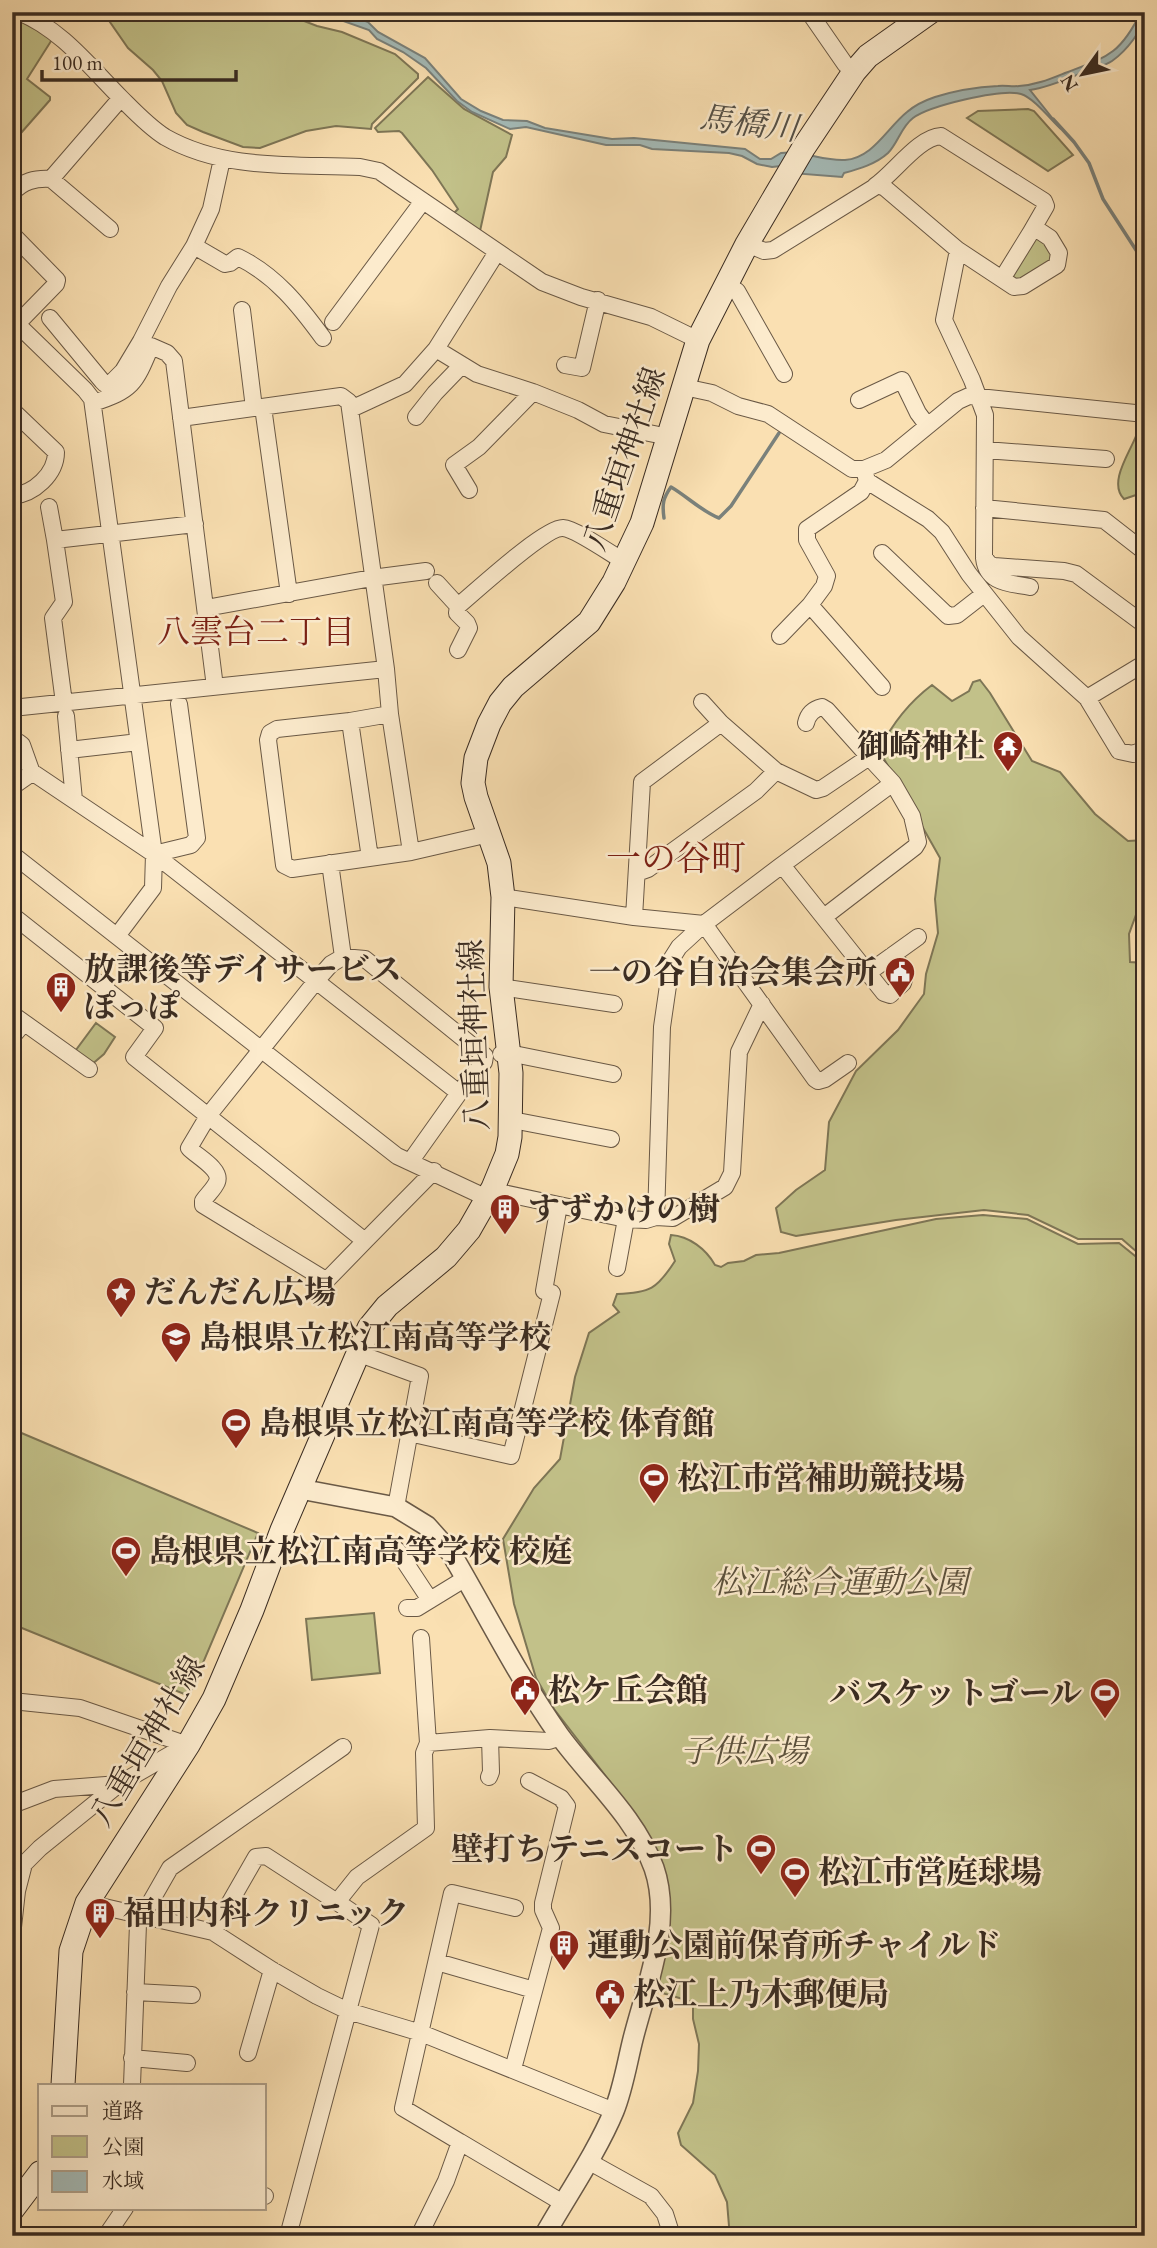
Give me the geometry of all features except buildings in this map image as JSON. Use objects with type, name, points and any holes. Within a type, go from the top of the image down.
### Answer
[{"type":"main road","name":"八重垣神社線","points":[[63,2084],[71,1951],[87,1903],[187,1745],[225,1675],[282,1530],[357,1353],[376,1318],[446,1257],[469,1230],[490,1193],[507,1154],[512,1120],[509,1053],[501,986],[503,897],[499,863],[476,797],[473,776],[476,758],[495,713],[513,687],[589,622],[625,562],[642,523],[698,340],[747,244],[785,178],[854,72],[868,56],[930,12]]},
{"type":"main road","points":[[12,2210],[38,2176]]},
{"type":"street","points":[[19,12],[53,30],[121,98],[164,136],[222,159],[240,163],[369,169],[391,178],[542,282],[581,297],[651,317],[698,340]]},
{"type":"street","points":[[809,12],[845,64],[854,72]]},
{"type":"street","points":[[51,179],[121,98]]},
{"type":"street","points":[[747,244],[764,251],[773,250],[875,186],[925,141],[941,135],[1044,201],[1046,206],[1002,279]]},
{"type":"street","points":[[93,403],[127,389],[140,372],[146,344],[169,286],[194,246],[211,209],[222,159]]},
{"type":"street","points":[[12,193],[20,184],[31,180],[51,179],[110,229]]},
{"type":"street","points":[[875,186],[886,188],[958,250],[1014,287],[1021,287],[1057,265],[1059,253],[1050,238],[1038,230],[1031,232]]},
{"type":"street","points":[[333,322],[423,201]]},
{"type":"street","points":[[12,234],[57,280],[56,284],[14,322],[90,394],[93,403],[154,854],[153,888],[117,936]]},
{"type":"street","points":[[194,246],[225,264],[238,257],[263,271],[298,304],[323,338]]},
{"type":"street","points":[[958,250],[944,320],[985,415],[986,567],[996,580],[1030,587]]},
{"type":"street","points":[[351,409],[405,384],[436,349],[497,252]]},
{"type":"street","points":[[726,284],[737,291],[784,374]]},
{"type":"street","points":[[565,365],[582,368],[598,300]]},
{"type":"street","points":[[242,310],[289,594]]},
{"type":"street","points":[[50,318],[106,384],[123,371],[146,344]]},
{"type":"street","points":[[146,344],[167,353],[174,361],[215,687]]},
{"type":"street","points":[[436,349],[477,374],[533,392],[604,424],[669,437]]},
{"type":"street","points":[[416,416],[462,366]]},
{"type":"street","points":[[859,400],[902,380],[927,425]]},
{"type":"street","points":[[684,387],[712,393],[738,406],[768,414],[844,465],[865,475],[928,519],[942,532],[969,575],[1019,637],[1087,698],[1119,751],[1133,754],[1145,749]]},
{"type":"street","points":[[469,490],[454,466],[480,447],[533,392]]},
{"type":"street","points":[[181,418],[341,396],[349,402],[390,715],[411,852]]},
{"type":"street","points":[[780,636],[810,605],[824,586],[827,576],[807,540],[807,529],[861,492],[865,475],[962,398],[969,396],[1145,414]]},
{"type":"street","points":[[12,410],[56,452],[56,461],[44,481],[24,495],[12,496]]},
{"type":"street","points":[[985,450],[1106,459]]},
{"type":"street","points":[[49,507],[64,602],[53,618],[75,800]]},
{"type":"street","points":[[984,508],[1104,520],[1145,552]]},
{"type":"street","points":[[55,540],[195,524]]},
{"type":"street","points":[[458,650],[469,628],[467,622],[457,613],[458,606],[528,546],[558,528],[576,532],[625,562]]},
{"type":"street","points":[[882,553],[948,616],[957,615],[984,594]]},
{"type":"street","points":[[984,557],[994,566],[1076,574],[1145,625]]},
{"type":"street","points":[[206,608],[372,578],[432,577],[458,606]]},
{"type":"street","points":[[810,605],[882,687]]},
{"type":"street","points":[[1087,698],[1145,663]]},
{"type":"street","points":[[12,708],[65,709],[132,694],[386,669]]},
{"type":"street","points":[[702,702],[721,723],[776,771],[820,790],[869,757]]},
{"type":"street","points":[[154,854],[191,845],[197,838],[179,704]]},
{"type":"street","points":[[806,723],[811,712],[822,707],[827,709],[893,783],[912,816],[918,842],[824,918]]},
{"type":"street","points":[[390,715],[277,729],[270,733],[268,736],[284,864],[292,869],[370,858],[489,835]]},
{"type":"street","points":[[350,721],[370,858]]},
{"type":"street","points":[[634,917],[642,782],[721,723]]},
{"type":"street","points":[[12,742],[22,745],[32,773],[154,854],[459,1093]]},
{"type":"street","points":[[69,750],[130,743]]},
{"type":"street","points":[[637,873],[648,869],[756,792],[776,771]]},
{"type":"street","points":[[12,787],[32,773]]},
{"type":"street","points":[[656,1217],[662,1027],[672,958],[679,947],[704,924],[893,783]]},
{"type":"street","points":[[12,855],[264,1049],[397,1156],[490,1193],[503,1193],[626,1219],[646,1220],[656,1217],[673,1218],[725,1187],[730,1179],[739,1052],[762,1003]]},
{"type":"street","points":[[330,863],[343,957]]},
{"type":"street","points":[[782,865],[884,993],[890,995],[903,983],[906,972],[893,955]]},
{"type":"street","points":[[503,897],[634,917],[704,924],[818,1081],[848,1063]]},
{"type":"street","points":[[12,915],[155,1028],[134,1057],[365,1241]]},
{"type":"street","points":[[872,970],[918,937]]},
{"type":"street","points":[[433,1171],[328,1279],[324,1279],[203,1205],[202,1201],[217,1181],[218,1175],[189,1148],[208,1116],[316,981],[331,964],[343,957],[365,959],[485,1056],[509,1053],[613,1074]]},
{"type":"street","points":[[501,986],[614,1004]]},
{"type":"street","points":[[12,1037],[18,1018],[89,1069]]},
{"type":"street","points":[[410,1162],[484,1062],[485,1056]]},
{"type":"street","points":[[512,1120],[611,1139]]},
{"type":"street","points":[[409,1433],[511,1456],[548,1292],[559,1205]]},
{"type":"street","points":[[617,1268],[626,1219]]},
{"type":"street","points":[[357,1353],[420,1376],[396,1507]]},
{"type":"street","points":[[300,1489],[396,1507],[427,1526],[440,1539],[466,1578],[524,1684],[561,1737],[628,1819],[639,1836],[654,1871],[658,1889],[659,1922],[656,1948],[614,2111],[544,2236]]},
{"type":"street","points":[[397,1550],[430,1600]]},
{"type":"street","points":[[407,1608],[417,1608],[466,1578]]},
{"type":"street","points":[[337,1902],[357,1877],[426,1828],[424,1753],[428,1743],[421,1638]]},
{"type":"street","points":[[12,1701],[80,1708],[187,1745]]},
{"type":"street","points":[[428,1743],[489,1738],[549,1741],[561,1737]]},
{"type":"street","points":[[489,1738],[489,1777]]},
{"type":"street","points":[[12,1936],[17,1891],[27,1859],[119,1784],[187,1745]]},
{"type":"street","points":[[132,2084],[138,1924],[170,1868],[343,1747]]},
{"type":"street","points":[[513,2069],[551,1928],[543,1910],[543,1903],[567,1806],[561,1798],[529,1781]]},
{"type":"street","points":[[12,1805],[54,1789],[119,1784]]},
{"type":"street","points":[[213,1932],[256,1857],[266,1856],[371,1925],[288,2236]]},
{"type":"street","points":[[515,1908],[453,1893],[403,2108],[563,2203]]},
{"type":"street","points":[[87,1903],[213,1932],[272,1970],[348,2011],[421,2033],[614,2111]]},
{"type":"street","points":[[437,1962],[534,1990]]},
{"type":"street","points":[[248,2053],[272,1970]]},
{"type":"street","points":[[135,1992],[192,1995]]},
{"type":"street","points":[[132,2058],[187,2063]]},
{"type":"street","points":[[419,2236],[446,2182],[460,2142]]},
{"type":"street","points":[[588,2161],[651,2196],[665,2214],[672,2236]]},
{"type":"street","points":[[106,2236],[124,2210]]},
{"type":"green space","points":[[103,12],[281,12],[342,32],[395,54],[418,74],[418,78],[372,124],[371,129],[336,126],[306,131],[260,148],[243,147],[187,125],[176,113],[162,81],[128,48]]},
{"type":"green space","points":[[12,17],[53,38],[27,79],[50,97],[50,100],[14,141],[12,139]]},
{"type":"green space","points":[[428,77],[464,109],[512,135],[506,157],[493,172],[480,231],[451,216],[458,209],[432,170],[402,133],[378,132],[375,128]]},
{"type":"green space","points":[[978,111],[1034,111],[1073,155],[1048,171],[967,118]]},
{"type":"green space","points":[[1036,236],[1049,245],[1053,260],[1024,282],[1013,279],[1012,273]]},
{"type":"green space","points":[[1136,436],[1145,438],[1145,492],[1124,499],[1118,485],[1119,477]]},
{"type":"green space","points":[[980,680],[1032,761],[1060,772],[1095,814],[1128,841],[1145,840],[1145,890],[1129,934],[1130,962],[1145,963],[1145,1259],[1122,1239],[1078,1239],[1028,1215],[984,1210],[896,1220],[796,1236],[781,1232],[776,1208],[825,1170],[829,1122],[856,1071],[898,1030],[924,994],[926,974],[938,933],[935,899],[940,858],[879,750],[901,715],[932,685],[952,701],[969,691],[973,682]]},
{"type":"green space","points":[[96,1023],[115,1037],[104,1054],[90,1066],[73,1054]]},
{"type":"green space","name":"松江総合運動公園","points":[[983,1215],[1027,1219],[1078,1244],[1119,1243],[1145,1264],[1145,2236],[733,2236],[729,2226],[727,2202],[715,2175],[681,2145],[678,2133],[693,2103],[699,2044],[693,2019],[693,2002],[652,1990],[657,1851],[611,1783],[554,1709],[536,1678],[514,1604],[503,1539],[534,1488],[560,1459],[575,1377],[589,1333],[619,1312],[613,1305],[617,1294],[645,1291],[663,1278],[675,1261],[669,1244],[671,1235],[696,1244],[715,1265],[721,1267],[756,1255],[779,1253],[936,1219]]},
{"type":"green space","name":"島根県立松江南高等学校 校庭","points":[[12,1429],[258,1533],[189,1696],[12,1624]]},
{"type":"green space","points":[[374,1613],[380,1673],[312,1680],[306,1619]]},
{"type":"water","points":[[318,12],[342,12],[368,22],[378,32],[425,58],[461,99],[503,120],[527,121],[545,128],[612,139],[634,138],[745,149],[760,159],[798,152],[781,166],[772,167],[729,153],[652,149],[640,145],[606,145],[526,127],[510,129],[472,112],[457,101],[426,68],[377,39],[369,30]]},
{"type":"water","points":[[1141,12],[1145,12],[1138,33],[1112,61],[1030,90],[1061,129],[1026,96],[1012,93],[983,96],[921,113],[905,126],[888,153],[873,163],[844,173],[842,177],[791,173],[802,154],[845,160],[864,154],[907,112],[932,98],[974,88],[1031,84],[1092,63],[1119,46]]},
{"type":"waterway","points":[[1053,119],[1089,163],[1103,199],[1145,264]]},
{"type":"waterway","points":[[664,518],[664,501],[671,487],[719,518],[731,506],[779,433]]},
{"type":"place","name":"御崎神社","points":[[1008,773]]},
{"type":"place","name":"一の谷自治会集会所","points":[[900,999]]},
{"type":"place","name":"放課後等デイサービス ぽっぽ","points":[[61,1014]]},
{"type":"place","name":"すずかけの樹","points":[[505,1236]]},
{"type":"place","name":"だんだん広場","points":[[121,1319]]},
{"type":"place","name":"島根県立松江南高等学校","points":[[176,1364]]},
{"type":"place","name":"島根県立松江南高等学校 体育館","points":[[236,1450]]},
{"type":"place","name":"松江市営補助競技場","points":[[654,1505]]},
{"type":"place","name":"島根県立松江南高等学校 校庭","points":[[126,1578]]},
{"type":"place","name":"松ケ丘会館","points":[[525,1717]]},
{"type":"place","name":"バスケットゴール","points":[[1105,1720]]},
{"type":"place","name":"壁打ちテニスコート","points":[[761,1876]]},
{"type":"place","name":"松江市営庭球場","points":[[795,1899]]},
{"type":"place","name":"福田内科クリニック","points":[[100,1940]]},
{"type":"place","name":"運動公園前保育所チャイルド","points":[[564,1972]]},
{"type":"place","name":"松江上乃木郵便局","points":[[610,2021]]},
{"type":"district","name":"八雲台二丁目","points":[[256,631]]},
{"type":"district","name":"一の谷町","points":[[676,858]]},
{"type":"water label","name":"馬橋川","points":[[749,122]]},
{"type":"park label","name":"子供広場","points":[[744,1751]]}]
